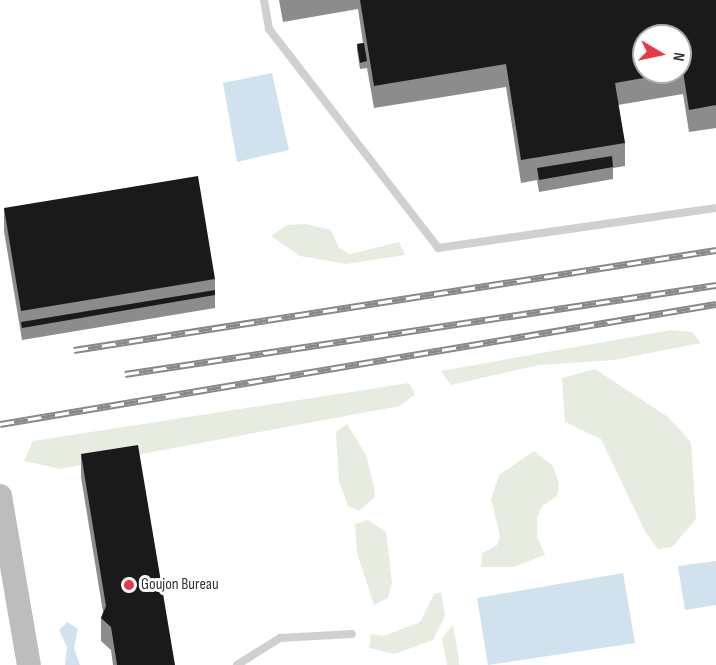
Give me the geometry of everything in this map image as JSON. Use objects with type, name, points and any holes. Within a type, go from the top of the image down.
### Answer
[{"type":"street","points":[[0,496],[4,548],[29,665]]},
{"type":"lane","points":[[264,0],[268,29],[438,248],[716,208]]},
{"type":"lane","points":[[237,665],[280,638],[352,634]]},
{"type":"shaded area","points":[[306,224],[331,230],[339,248],[350,254],[399,242],[405,255],[346,264],[300,256],[271,236],[287,225]]},
{"type":"shaded area","points":[[671,330],[692,332],[701,343],[614,360],[539,365],[451,385],[441,371]]},
{"type":"shaded area","points":[[595,369],[668,417],[691,442],[696,519],[672,547],[658,549],[646,533],[601,439],[565,422],[562,378]]},
{"type":"shaded area","points":[[409,383],[415,394],[400,406],[60,469],[24,461],[33,441]]},
{"type":"shaded area","points":[[347,424],[366,455],[374,487],[375,497],[359,511],[348,506],[339,481],[336,432]]},
{"type":"shaded area","points":[[534,451],[553,466],[559,484],[557,496],[542,506],[537,518],[537,537],[545,555],[513,567],[481,567],[482,553],[497,545],[500,536],[491,499],[499,475]]},
{"type":"shaded area","points":[[368,520],[386,532],[392,583],[388,598],[374,605],[357,553],[355,524]]},
{"type":"shaded area","points":[[441,592],[445,616],[433,640],[394,654],[369,648],[371,634],[384,636],[420,622],[434,594]]},
{"type":"shaded area","points":[[453,625],[459,665],[447,665],[442,638]]},
{"type":"water","points":[[272,73],[289,150],[237,162],[223,83]]},
{"type":"water","points":[[716,561],[716,605],[685,610],[678,566]]},
{"type":"water","points":[[623,573],[635,643],[488,665],[477,598]]},
{"type":"water","points":[[67,622],[78,629],[74,648],[80,665],[65,665],[67,647],[59,630]]},
{"type":"building","points":[[360,0],[716,0],[716,105],[689,110],[685,84],[692,84],[692,24],[632,24],[632,80],[615,83],[625,143],[521,160],[506,64],[374,86]]},
{"type":"building","points":[[364,43],[367,61],[360,63],[357,44]]},
{"type":"building","points":[[612,156],[613,167],[539,180],[537,168]]},
{"type":"building","points":[[198,176],[215,279],[21,311],[4,208]]},
{"type":"building","points":[[215,290],[215,295],[22,328],[21,322]]},
{"type":"building","points":[[138,445],[175,665],[117,665],[111,627],[101,618],[106,606],[81,454]]},
{"type":"railway","points":[[74,350],[716,250]]},
{"type":"railway","points":[[125,374],[716,285]]},
{"type":"railway","points":[[0,424],[716,304]]},
{"type":"place","name":"Goujon Bureau","points":[[129,585]]}]
